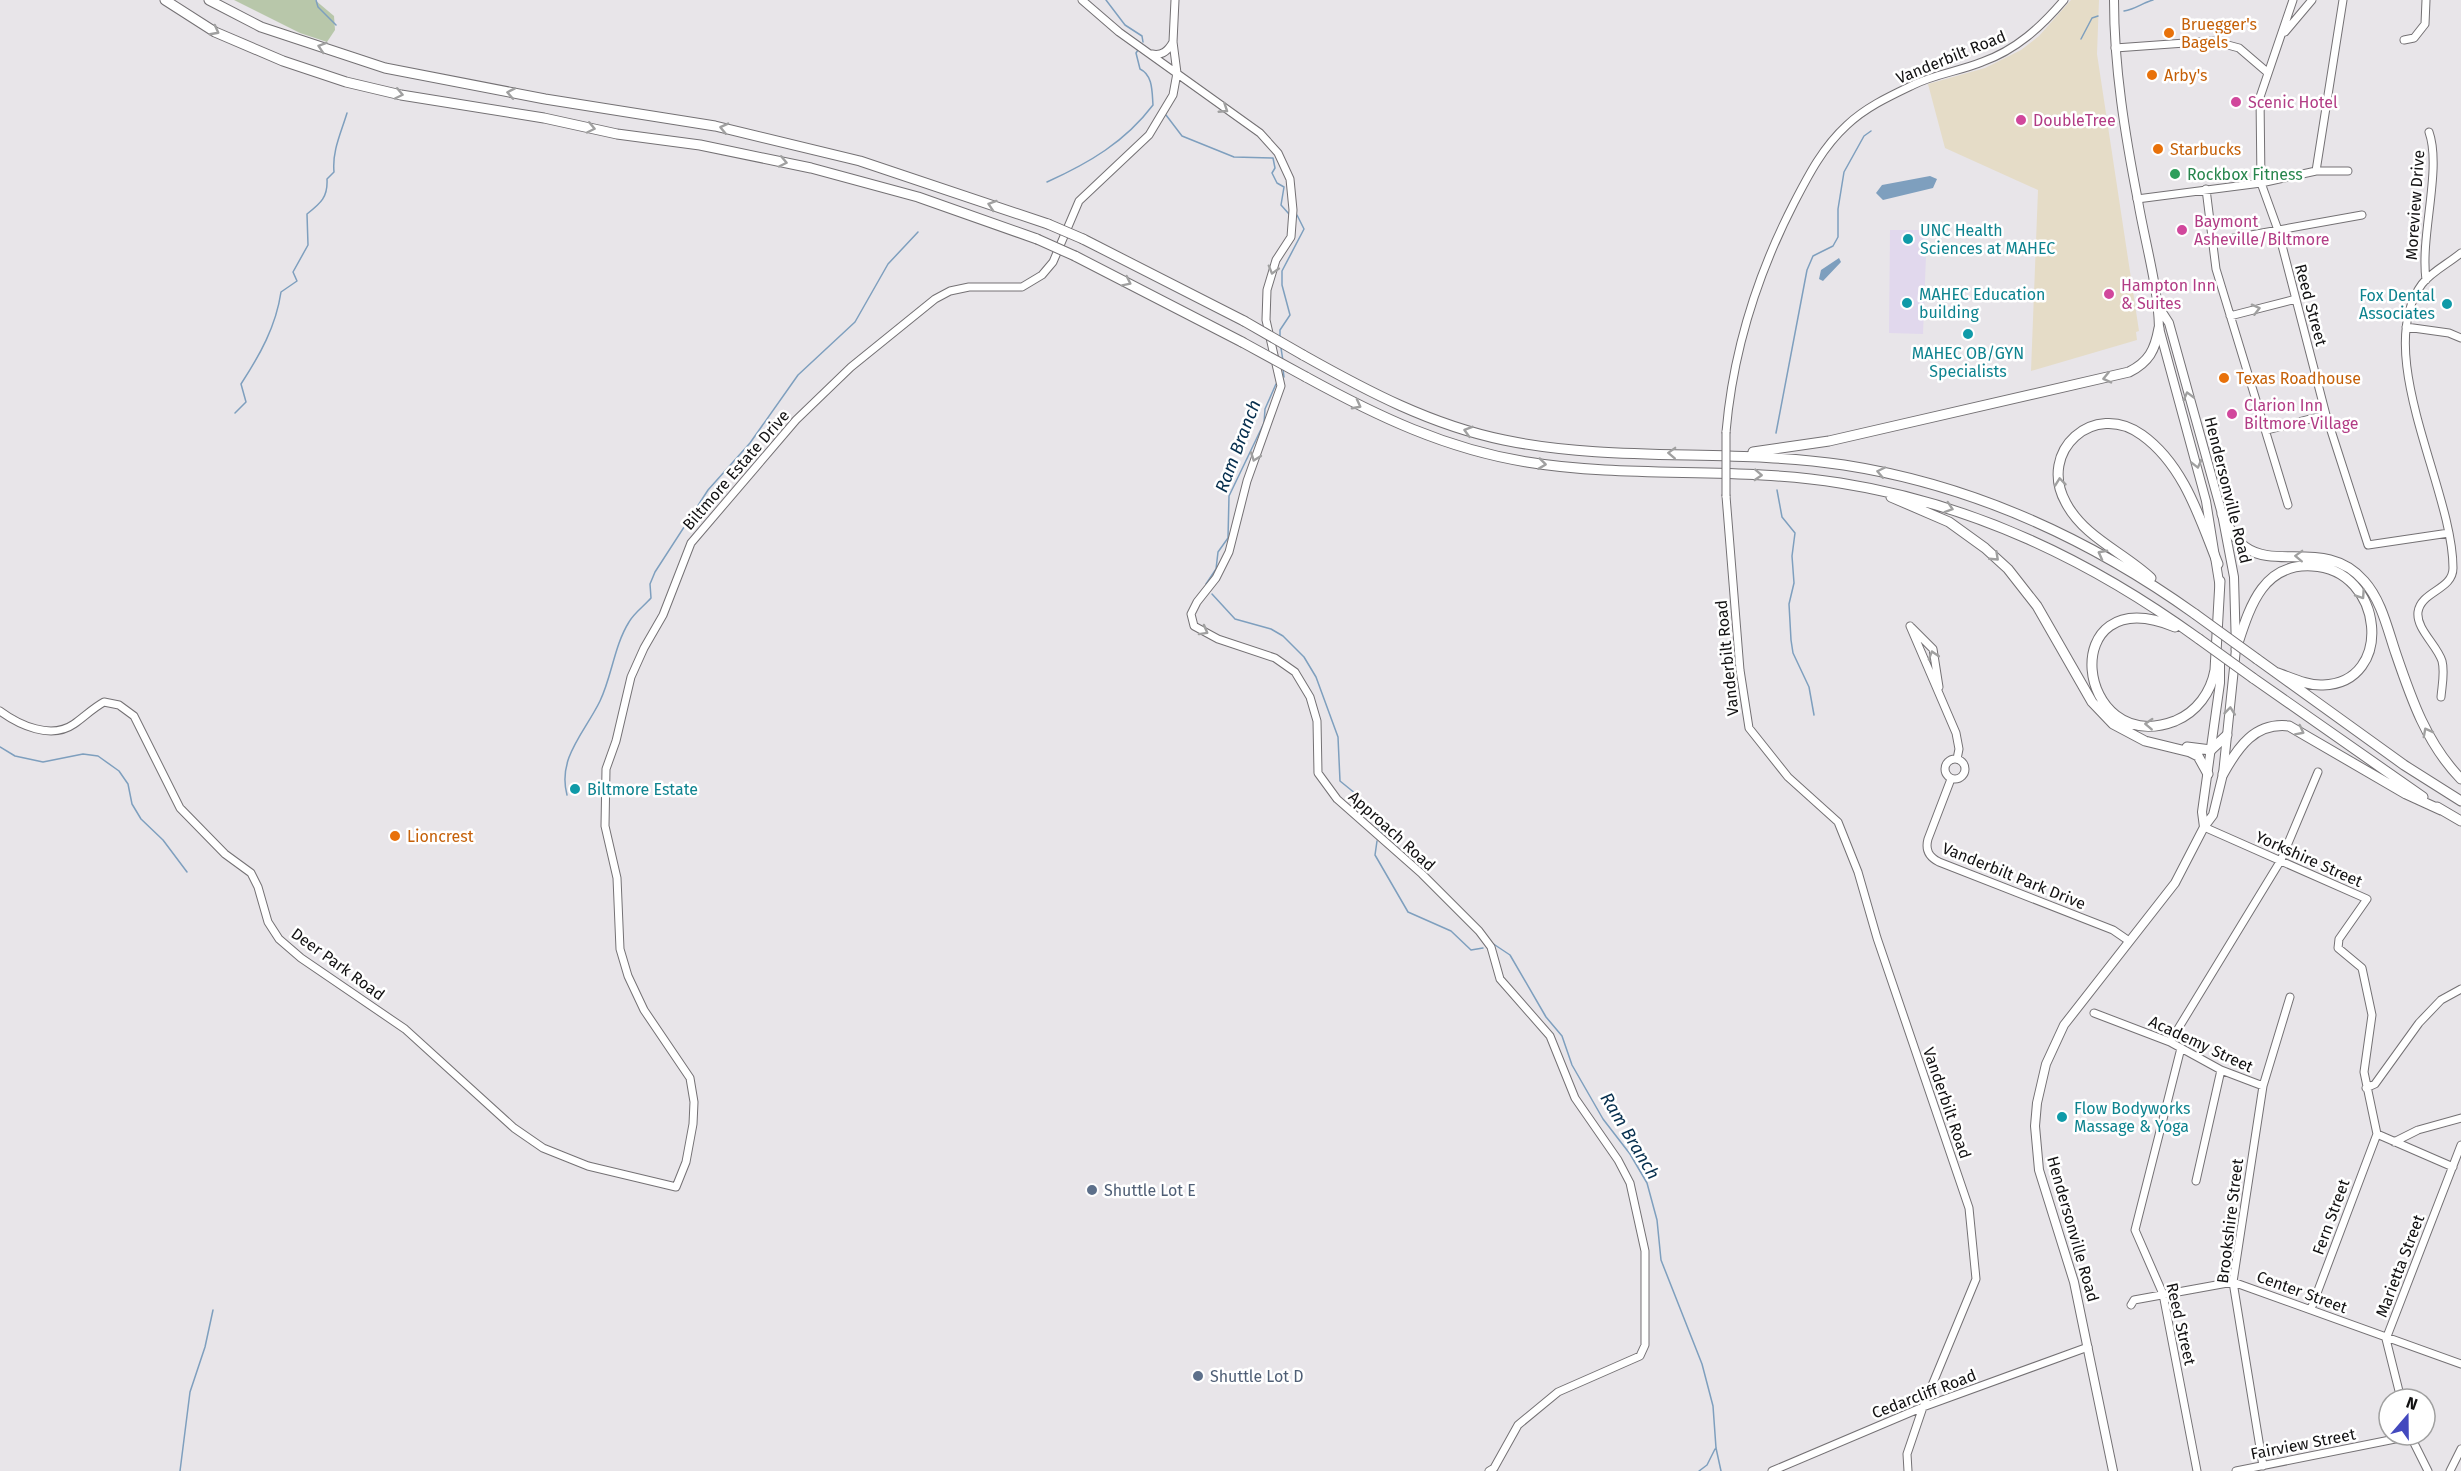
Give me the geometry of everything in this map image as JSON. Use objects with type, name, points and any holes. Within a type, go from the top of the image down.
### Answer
[{"type":"highway","points":[[165,0],[215,32],[283,61],[346,82],[401,95],[544,118],[617,134],[700,145],[811,168],[918,197],[1036,239],[1075,256],[1406,428],[1466,449],[1507,458],[1590,468],[1778,476],[1872,489],[1952,509],[2029,538],[2113,581],[2195,636],[2441,810]]},
{"type":"highway","points":[[209,0],[261,27],[385,68],[545,99],[715,126],[860,161],[1048,224],[1083,239],[1244,321],[1354,384],[1412,411],[1494,437],[1567,448],[1731,455],[1845,465],[1908,478],[1970,496],[2059,532],[2115,561],[2170,596],[2404,765],[2461,801]]},
{"type":"highway","points":[[1731,455],[1829,441],[2129,372],[2151,356],[2158,328]]},
{"type":"highway","points":[[2170,596],[2143,571],[2086,529],[2065,502],[2060,491],[2059,464],[2067,444],[2083,429],[2096,424],[2118,424],[2130,428],[2152,443],[2163,455],[2189,495],[2218,564]]},
{"type":"highway","points":[[1872,489],[1949,522],[1985,548],[2008,569],[2037,606],[2078,680],[2101,714],[2129,735],[2198,756],[2208,774]]},
{"type":"highway","points":[[2222,514],[2237,539],[2253,551],[2325,558],[2346,566],[2364,581],[2382,611],[2421,720],[2444,760],[2461,779]]},
{"type":"highway","points":[[2236,649],[2254,597],[2277,574],[2293,567],[2317,566],[2330,569],[2353,583],[2368,605],[2372,632],[2366,657],[2358,669],[2337,683],[2325,685],[2314,685],[2275,672]]},
{"type":"highway","points":[[2195,636],[2147,617],[2123,620],[2106,630],[2094,648],[2090,670],[2092,683],[2109,709],[2134,723],[2163,725],[2191,712],[2203,700],[2213,681],[2220,581]]},
{"type":"highway","points":[[2223,774],[2242,744],[2253,734],[2278,725],[2289,726],[2406,794],[2461,821]]},
{"type":"highway","points":[[2166,746],[2211,750],[2227,735]]},
{"type":"main road","name":"Hendersonville Road","points":[[2115,0],[2115,48],[2137,199],[2158,306],[2158,328],[2198,469],[2220,581],[2220,683],[2202,812],[2204,827]]},
{"type":"main road","name":"Hendersonville Road","points":[[2113,1471],[2074,1282],[2039,1170],[2036,1148],[2037,1103],[2046,1064],[2064,1024],[2175,883],[2204,827],[2213,815],[2223,774],[2236,649],[2234,577],[2222,514],[2169,323],[2158,306]]},
{"type":"street","points":[[1082,0],[1119,32],[1177,73]]},
{"type":"street","name":"Biltmore Estate Drive","points":[[676,1187],[686,1162],[693,1124],[694,1102],[690,1078],[644,1010],[628,976],[620,949],[617,878],[605,826],[606,768],[616,741],[631,677],[663,615],[691,543],[796,420],[851,367],[935,299],[950,291],[969,287],[1022,287],[1042,275],[1053,262],[1080,201],[1149,135],[1173,95],[1177,73],[1173,42],[1175,0]]},
{"type":"street","name":"Vanderbilt Road","points":[[1908,1471],[1907,1454],[1923,1407],[1976,1279],[1969,1208],[1881,949],[1858,872],[1838,822],[1788,777],[1749,728],[1740,670],[1726,496],[1726,432],[1737,355],[1754,296],[1784,223],[1815,162],[1827,146],[1848,123],[1886,99],[1917,83],[1981,63],[2012,49],[2043,24],[2064,0]]},
{"type":"street","name":"Reed Street","points":[[2293,0],[2260,97],[2261,183],[2278,230],[2326,416],[2368,545],[2449,533]]},
{"type":"street","points":[[2281,36],[2312,0]]},
{"type":"street","points":[[2316,171],[2343,0]]},
{"type":"street","points":[[2404,40],[2414,38],[2425,24],[2426,0]]},
{"type":"street","points":[[2115,48],[2213,41],[2239,48],[2267,72]]},
{"type":"street","points":[[1152,54],[1158,55],[1166,52],[1173,42]]},
{"type":"street","name":"Approach Road","points":[[1177,73],[1215,103],[1260,133],[1278,153],[1290,179],[1293,210],[1290,237],[1276,260],[1267,290],[1266,320],[1281,386],[1247,481],[1229,552],[1216,578],[1197,602],[1191,614],[1194,626],[1218,639],[1275,658],[1295,672],[1310,697],[1317,721],[1318,773],[1337,799],[1422,874],[1479,931],[1491,947],[1500,980],[1550,1036],[1575,1098],[1618,1160],[1633,1194],[1645,1251],[1645,1345],[1640,1356],[1558,1392],[1518,1425],[1494,1468],[1489,1471]]},
{"type":"street","name":"Moreview Drive","points":[[2426,280],[2423,256],[2433,154],[2429,132]]},
{"type":"street","points":[[2137,199],[2261,183],[2316,171],[2348,171]]},
{"type":"street","points":[[2206,189],[2216,269],[2267,430],[2288,506]]},
{"type":"street","points":[[2212,242],[2362,215]]},
{"type":"street","points":[[2441,697],[2443,669],[2441,658],[2418,620],[2418,612],[2424,601],[2447,583],[2454,569],[2449,533],[2405,365],[2406,327],[2412,303],[2426,280],[2461,253]]},
{"type":"street","points":[[2230,316],[2296,299]]},
{"type":"street","points":[[2406,327],[2449,333],[2461,338]]},
{"type":"street","points":[[2267,430],[2326,416]]},
{"type":"street","points":[[1940,692],[1933,649],[1910,626],[1940,692],[1958,741],[1957,759]]},
{"type":"street","name":"Deer Park Road","points":[[0,711],[16,723],[35,729],[53,730],[71,726],[104,702],[119,705],[134,716],[180,808],[225,854],[251,873],[258,887],[268,922],[279,939],[301,958],[405,1029],[514,1128],[543,1148],[588,1166],[676,1187]]},
{"type":"street","points":[[1957,759],[1963,763],[1965,771],[1960,778],[1951,779],[1946,775],[1945,767],[1950,760],[1957,759]]},
{"type":"street","points":[[2170,1042],[2281,860],[2318,772]]},
{"type":"street","name":"Vanderbilt Park Drive","points":[[1951,779],[1928,839],[1926,849],[1930,856],[1939,862],[2113,930],[2129,941]]},
{"type":"street","name":"Yorkshire Street","points":[[2204,827],[2367,899],[2340,939],[2338,948],[2362,968],[2372,1016],[2364,1064],[2366,1088],[2377,1134]]},
{"type":"street","points":[[2366,1088],[2374,1084],[2408,1036],[2437,1003],[2461,989]]},
{"type":"street","name":"Brookshire Street","points":[[2263,1466],[2233,1282],[2262,1086],[2290,997]]},
{"type":"street","name":"Academy Street","points":[[2094,1014],[2170,1042],[2221,1070],[2262,1086]]},
{"type":"street","name":"Reed Street","points":[[2181,1048],[2135,1230],[2163,1294],[2197,1471]]},
{"type":"street","points":[[2196,1181],[2221,1070]]},
{"type":"street","points":[[2394,1142],[2418,1130],[2461,1118]]},
{"type":"street","points":[[2377,1134],[2453,1167]]},
{"type":"street","name":"Fern Street","points":[[2311,1309],[2377,1134]]},
{"type":"street","name":"Marietta Street","points":[[2398,1387],[2386,1338],[2461,1145]]},
{"type":"street","name":"Center Street","points":[[2131,1305],[2134,1300],[2233,1282],[2461,1364]]},
{"type":"street","name":"Cedarcliff Road","points":[[1772,1471],[1923,1407],[2088,1347]]},
{"type":"street","name":"Fairview Street","points":[[2236,1471],[2377,1443]]},
{"type":"street","points":[[2416,1447],[2428,1471]]},
{"type":"street","points":[[2451,1471],[2461,1449]]},
{"type":"shaded area","points":[[2071,0],[2099,0],[2097,54],[2139,331],[2136,332],[2137,340],[2031,371],[2038,190],[1945,148],[1928,84],[1985,68],[2021,50],[2039,36]]},
{"type":"shaded area","points":[[1890,230],[1927,230],[1923,334],[1889,333]]},
{"type":"green space","points":[[234,0],[315,0],[334,16],[335,30],[327,42],[300,33]]},
{"type":"water","points":[[1930,176],[1937,179],[1933,188],[1883,200],[1876,193],[1882,185]]},
{"type":"water","points":[[1839,258],[1841,262],[1823,281],[1819,279],[1821,270]]},
{"type":"waterway","points":[[316,0],[318,7],[336,25]]},
{"type":"waterway","name":"Ram Branch","points":[[1106,0],[1125,25],[1142,36],[1143,42]]},
{"type":"waterway","points":[[2124,11],[2153,0]]},
{"type":"waterway","points":[[2081,39],[2092,18],[2098,16]]},
{"type":"waterway","name":"Ram Branch","points":[[1138,50],[1136,53],[1140,69],[1147,75],[1151,84],[1153,105]]},
{"type":"waterway","points":[[1047,182],[1092,159],[1118,141],[1153,105]]},
{"type":"waterway","points":[[235,413],[246,402],[241,384],[266,340],[279,305],[281,292],[297,281],[293,272],[308,245],[307,214],[323,199],[327,179],[334,172],[336,149],[347,113]]},
{"type":"waterway","name":"Ram Branch","points":[[1166,115],[1182,136],[1234,157],[1273,158],[1275,168],[1272,173],[1277,183],[1284,187],[1281,205],[1289,214]]},
{"type":"waterway","points":[[1776,433],[1807,270],[1813,256],[1833,246],[1838,237],[1838,209],[1844,172],[1864,136],[1871,131]]},
{"type":"waterway","name":"Ram Branch","points":[[1280,337],[1280,330],[1290,315],[1282,285],[1282,271],[1304,229],[1297,215]]},
{"type":"waterway","points":[[567,795],[565,782],[569,757],[600,701],[624,631],[629,622],[651,598],[650,584],[655,572],[708,490],[750,443],[798,375],[855,322],[888,264],[918,232]]},
{"type":"waterway","name":"Ram Branch","points":[[1281,348],[1283,361]]},
{"type":"waterway","name":"Ram Branch","points":[[1283,369],[1284,377]]},
{"type":"waterway","name":"Ram Branch","points":[[1206,584],[1216,569],[1218,552],[1228,538],[1229,496],[1264,423],[1265,409],[1276,384]]},
{"type":"waterway","points":[[1777,490],[1782,517],[1795,533],[1792,556],[1794,583],[1789,604],[1791,640],[1793,653],[1809,687],[1814,715]]},
{"type":"waterway","name":"Ram Branch","points":[[1212,594],[1235,619],[1271,629],[1283,636],[1304,657],[1316,677],[1338,737],[1340,781],[1356,794],[1382,833]]},
{"type":"waterway","points":[[0,747],[15,756],[43,762],[83,754],[98,756],[119,771],[128,784],[132,804],[141,819],[163,840],[187,872]]},
{"type":"waterway","name":"Ram Branch","points":[[1377,841],[1375,855],[1408,912],[1451,931],[1471,950],[1483,948]]},
{"type":"waterway","name":"Ram Branch","points":[[1492,943],[1510,955],[1546,1017],[1562,1036],[1572,1065],[1603,1119],[1630,1154],[1647,1183],[1657,1220],[1661,1260],[1702,1364],[1713,1406],[1716,1448],[1721,1471]]},
{"type":"waterway","points":[[180,1471],[190,1392],[205,1347],[213,1310]]},
{"type":"waterway","points":[[1699,1471],[1707,1465],[1715,1449]]},
{"type":"place","name":"Bruegger's Bagels","points":[[2169,33]]},
{"type":"place","name":"Arby's","points":[[2152,75]]},
{"type":"place","name":"Scenic Hotel","points":[[2236,102]]},
{"type":"place","name":"DoubleTree","points":[[2021,120]]},
{"type":"place","name":"Starbucks","points":[[2158,149]]},
{"type":"place","name":"Rockbox Fitness","points":[[2175,174]]},
{"type":"place","name":"Baymont Asheville/Biltmore","points":[[2182,230]]},
{"type":"place","name":"UNC Health Sciences at MAHEC","points":[[1908,239]]},
{"type":"place","name":"Hampton Inn & Suites","points":[[2109,294]]},
{"type":"place","name":"MAHEC Education building","points":[[1907,303]]},
{"type":"place","name":"Fox Dental Associates","points":[[2447,304]]},
{"type":"place","name":"MAHEC OB/GYN Specialists","points":[[1968,334]]},
{"type":"place","name":"Texas Roadhouse","points":[[2224,378]]},
{"type":"place","name":"Clarion Inn Biltmore Village","points":[[2232,414]]},
{"type":"place","name":"Biltmore Estate","points":[[575,789]]},
{"type":"place","name":"Lioncrest","points":[[395,836]]},
{"type":"place","name":"Flow Bodyworks Massage & Yoga","points":[[2062,1117]]},
{"type":"place","name":"Shuttle Lot E","points":[[1092,1190]]},
{"type":"place","name":"Shuttle Lot D","points":[[1198,1376]]}]
